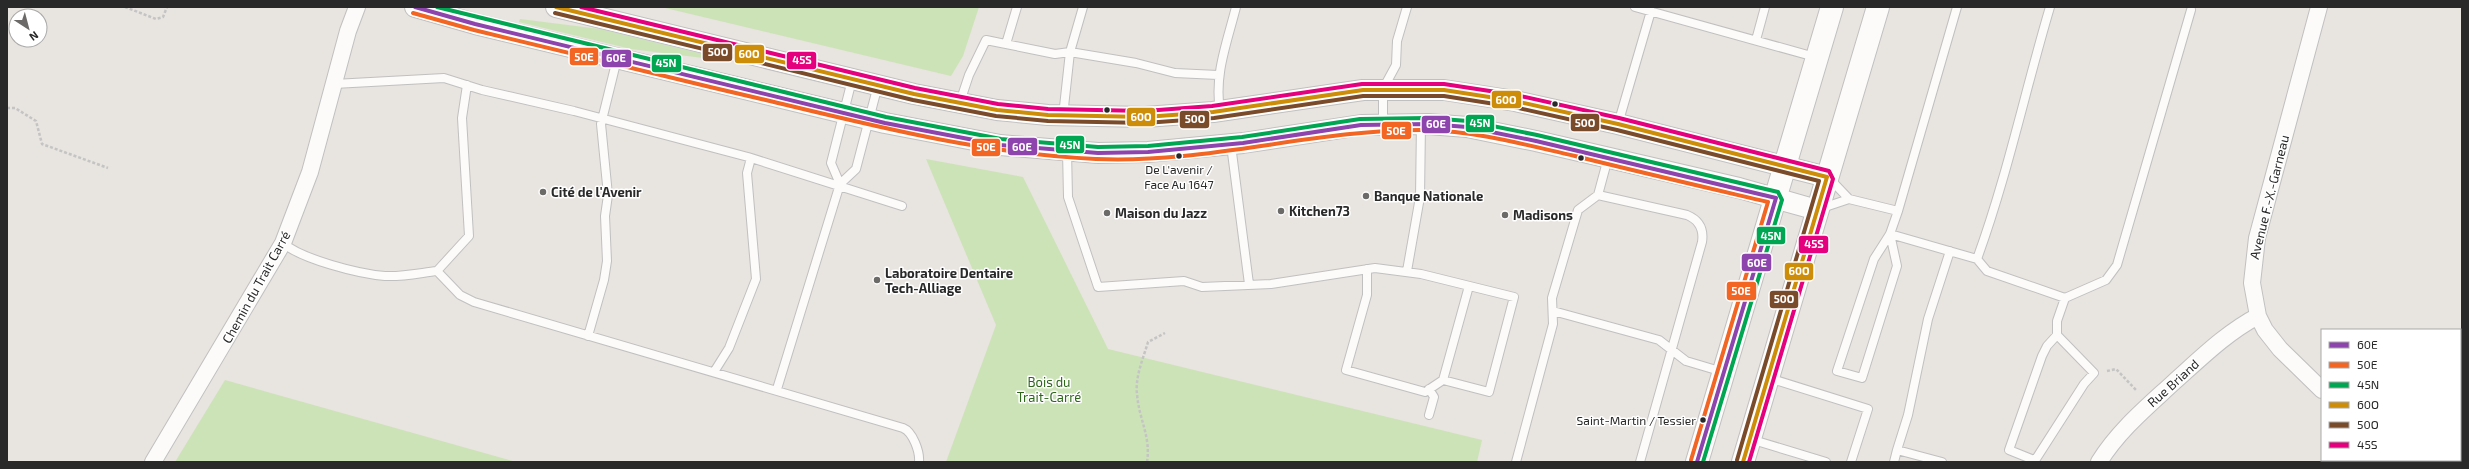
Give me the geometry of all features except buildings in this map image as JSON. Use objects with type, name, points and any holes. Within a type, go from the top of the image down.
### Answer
[{"type":"main road","points":[[1697,462],[1832,7]]},
{"type":"main road","points":[[1743,462],[1878,7]]},
{"type":"street","name":"Chemin du Trait Carré","points":[[153,462],[283,243],[310,172],[357,7]]},
{"type":"street","points":[[415,7],[869,119],[988,143],[1067,151],[1148,152],[1231,145],[1330,129],[1383,124],[1421,124],[1475,129],[1608,158],[1776,198],[1817,210]]},
{"type":"street","points":[[556,7],[959,104],[1015,112],[1063,116],[1145,117],[1220,112],[1313,96],[1383,89],[1418,89],[1474,94],[1618,124],[1785,165],[1827,177]]},
{"type":"street","name":"Avenue F.-X.-Garneau","points":[[2319,7],[2254,254],[2252,283],[2258,316],[2265,330],[2280,349],[2321,389]]},
{"type":"street","name":"Rue Briand","points":[[2099,462],[2122,430],[2144,409],[2227,335],[2258,316]]},
{"type":"lane","points":[[1006,44],[1017,7]]},
{"type":"lane","points":[[1063,116],[1070,52],[1083,7]]},
{"type":"lane","points":[[1220,112],[1217,90],[1218,76],[1236,7]]},
{"type":"lane","points":[[1383,124],[1383,89],[1396,65],[1397,41],[1407,7]]},
{"type":"lane","points":[[1635,7],[1818,58]]},
{"type":"lane","points":[[1756,40],[1765,7]]},
{"type":"lane","points":[[1890,234],[1896,266],[1862,378],[1837,371],[1874,259],[1890,234],[1898,211],[1957,7]]},
{"type":"lane","points":[[1977,259],[1999,193],[2025,93],[2050,7]]},
{"type":"lane","points":[[1890,234],[1977,259],[1987,271],[2065,298],[2106,280],[2117,265],[2191,10]]},
{"type":"lane","points":[[1618,124],[1651,11]]},
{"type":"lane","points":[[959,104],[969,75],[986,40],[1055,54],[1070,52],[1136,63],[1175,73],[1218,76]]},
{"type":"lane","points":[[588,336],[604,280],[607,261],[605,216],[608,195],[602,119],[617,58]]},
{"type":"lane","points":[[334,84],[444,78],[751,158],[840,184],[902,206]]},
{"type":"lane","points":[[840,184],[831,163],[852,79]]},
{"type":"lane","points":[[283,243],[293,252],[311,258],[383,276],[437,271],[469,236],[462,118],[467,85]]},
{"type":"lane","points":[[777,389],[840,184],[856,169],[878,85]]},
{"type":"lane","points":[[1407,271],[1420,197],[1421,124]]},
{"type":"lane","points":[[1231,145],[1249,284]]},
{"type":"lane","points":[[1067,151],[1068,197],[1098,287],[1184,281],[1202,287],[1270,284],[1367,269],[1407,271],[1514,297],[1489,392],[1443,380]]},
{"type":"lane","points":[[714,372],[729,348],[756,279],[747,173],[751,158]]},
{"type":"lane","points":[[1516,462],[1553,324],[1552,298],[1578,210],[1598,195],[1608,158]]},
{"type":"lane","points":[[1827,177],[1849,200]]},
{"type":"lane","points":[[1598,195],[1687,216],[1696,220],[1701,228],[1702,242],[1640,462]]},
{"type":"lane","points":[[1817,210],[1849,200],[1898,211]]},
{"type":"lane","points":[[1894,462],[1908,415],[1928,319],[1950,251]]},
{"type":"lane","points":[[1367,269],[1367,295],[1346,370],[1426,392],[1443,380],[1469,286]]},
{"type":"lane","points":[[437,271],[465,299],[588,336],[777,389],[908,430],[913,437],[918,462]]},
{"type":"lane","points":[[2057,335],[2094,373],[2084,384],[2034,461],[2009,450],[2042,356],[2057,335],[2056,321],[2065,298]]},
{"type":"lane","points":[[1553,311],[1659,340],[1686,361],[1723,372]]},
{"type":"lane","points":[[1767,377],[1868,409],[1852,462]]},
{"type":"lane","points":[[1429,389],[1434,397],[1429,415]]},
{"type":"lane","points":[[1749,439],[1826,462]]},
{"type":"lane","points":[[1897,450],[1942,462]]},
{"type":"path","points":[[125,7],[156,20],[163,17],[167,7]]},
{"type":"path","points":[[7,108],[15,108],[36,121],[42,144],[108,168]]},
{"type":"path","points":[[1147,462],[1148,437],[1138,407],[1138,375],[1148,342],[1165,333]]},
{"type":"path","points":[[2116,369],[2136,391]]},
{"type":"green space","points":[[661,7],[979,7],[963,56],[951,76]]},
{"type":"green space","points":[[520,19],[600,29],[711,56],[711,59],[631,49],[519,22]]},
{"type":"green space","name":"Bois du Trait-Carré","points":[[926,159],[1023,177],[1108,349],[1482,440],[1477,462],[946,462],[996,325]]},
{"type":"green space","points":[[225,380],[516,462],[175,462]]},
{"type":"transit line","name":"60E","points":[[415,7],[475,24],[885,123],[1000,145],[1098,153],[1148,152],[1243,143],[1361,125],[1428,124],[1467,127],[1536,141],[1776,198],[1697,462]]},
{"type":"transit line","name":"45N","points":[[437,7],[886,117],[1001,139],[1098,147],[1148,146],[1242,137],[1360,119],[1428,118],[1468,121],[1537,135],[1778,192],[1782,200],[1703,462]]},
{"type":"transit line","name":"60O","points":[[556,7],[914,94],[997,110],[1048,115],[1145,117],[1213,112],[1363,90],[1444,90],[1515,101],[1618,124],[1827,177],[1743,462]]},
{"type":"transit line","name":"45S","points":[[581,7],[915,88],[998,104],[1048,109],[1145,111],[1212,106],[1362,84],[1444,84],[1516,95],[1619,118],[1829,171],[1833,179],[1749,462]]},
{"type":"transit line","name":"50E","points":[[413,13],[474,30],[851,120],[932,138],[1013,151],[1096,159],[1137,159],[1220,152],[1302,140],[1384,131],[1444,131],[1519,143],[1768,202],[1691,460]]},
{"type":"transit line","name":"50O","points":[[555,13],[913,100],[996,116],[1048,121],[1145,123],[1214,118],[1363,96],[1444,96],[1514,107],[1617,130],[1819,181],[1737,460]]},
{"type":"place","name":"De L'avenir / Face Au 1647","points":[[1179,156]]},
{"type":"place","name":"Cité de l'Avenir","points":[[543,192]]},
{"type":"place","name":"Banque Nationale","points":[[1366,196]]},
{"type":"place","name":"Kitchen73","points":[[1281,211]]},
{"type":"place","name":"Maison du Jazz","points":[[1107,213]]},
{"type":"place","name":"Madisons","points":[[1505,215]]},
{"type":"place","name":"Laboratoire Dentaire Tech-Alliage","points":[[877,280]]},
{"type":"place","name":"Saint-Martin / Tessier","points":[[1703,420]]}]
